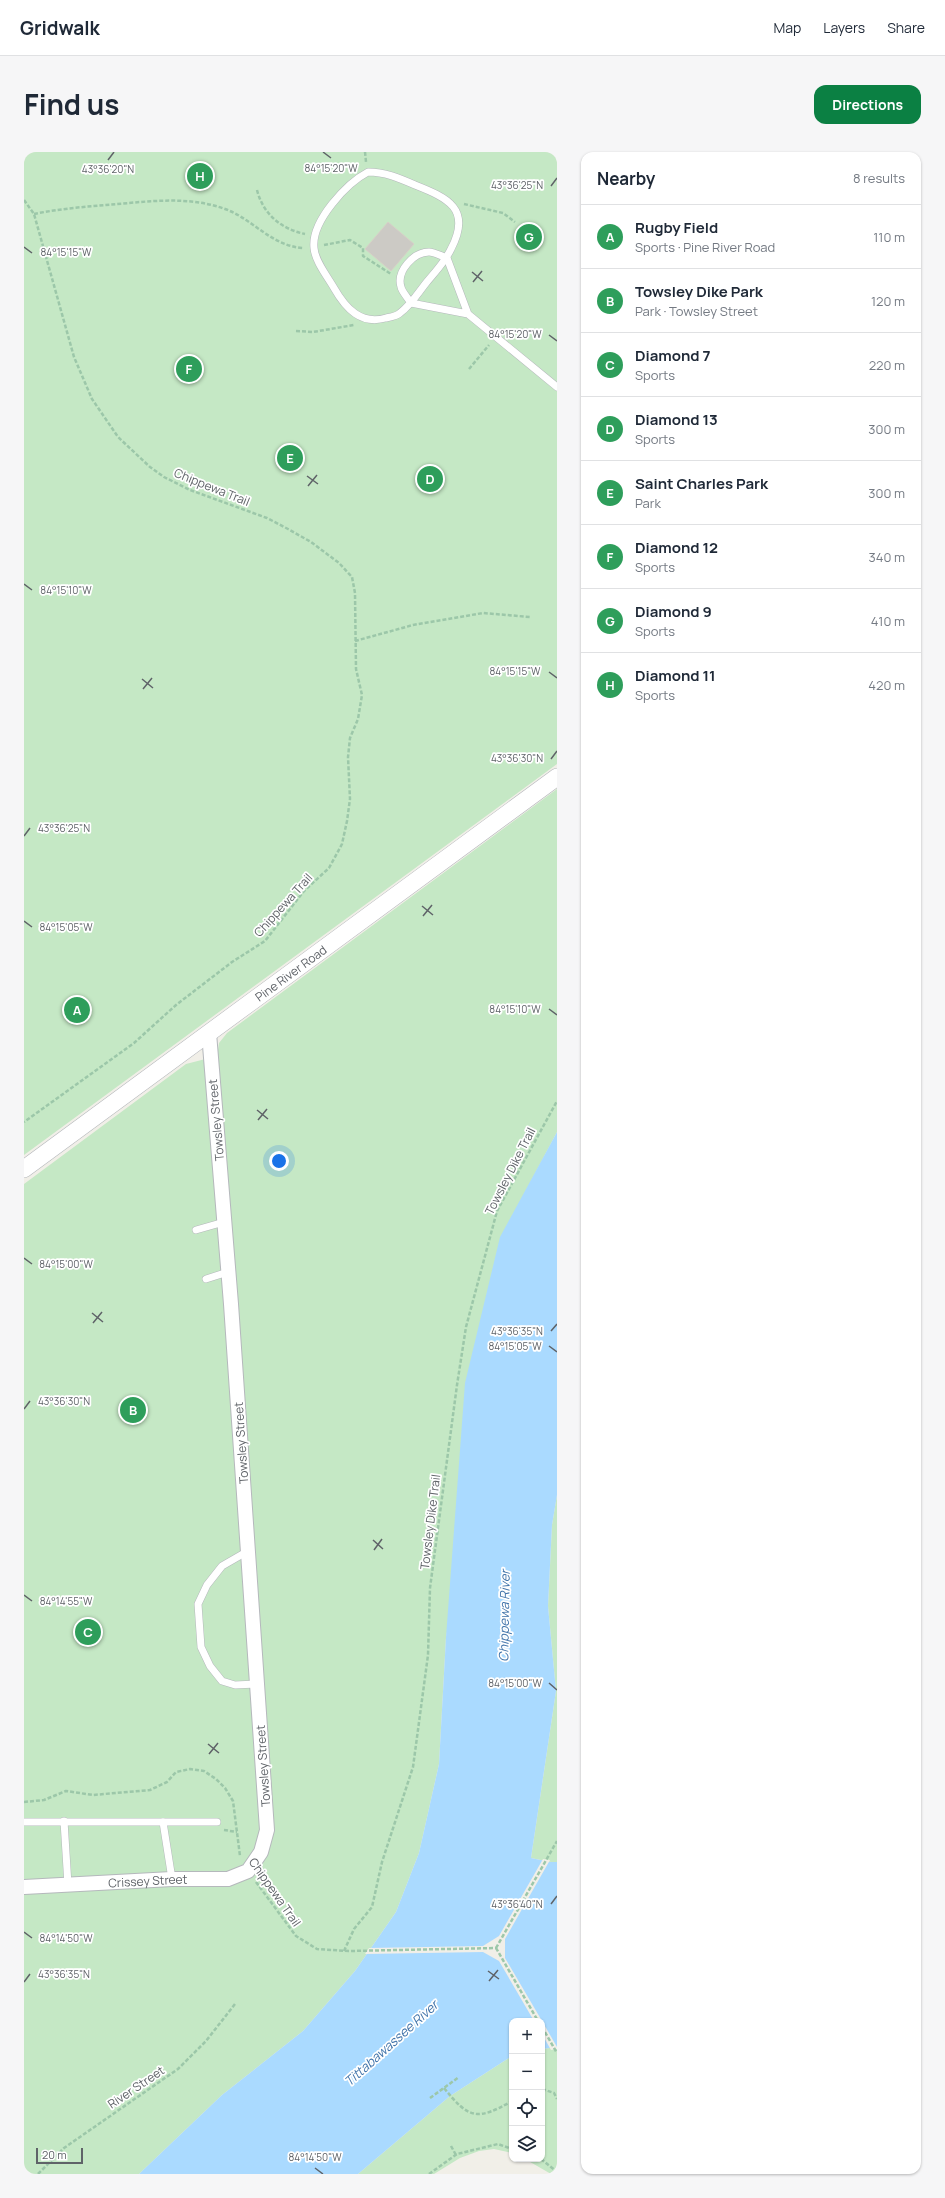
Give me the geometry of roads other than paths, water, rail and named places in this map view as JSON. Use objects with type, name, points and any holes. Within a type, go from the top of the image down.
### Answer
[{"type":"street","name":"Pine River Road","points":[[24,1169],[557,777]]},
{"type":"street","name":"Towsley Street","points":[[209,1034],[228,1272],[267,1830],[261,1852],[248,1871]]},
{"type":"street","name":"Crissey Street","points":[[24,1887],[172,1879],[228,1879],[248,1871]]},
{"type":"lane","points":[[368,172],[380,172],[391,175],[450,201],[457,211],[459,222],[458,232],[447,258],[411,302],[399,314],[376,321],[364,319],[342,302],[318,260],[314,248],[315,236],[317,228],[327,211],[342,192],[357,178],[368,172]]},
{"type":"lane","points":[[447,258],[429,252],[416,255],[402,271],[400,287],[411,302],[468,314],[557,387]]},
{"type":"lane","points":[[447,258],[468,314]]},
{"type":"lane","points":[[196,1230],[224,1222]]},
{"type":"lane","points":[[206,1278],[228,1272]]},
{"type":"lane","points":[[248,1551],[222,1566],[207,1585],[198,1604],[202,1648],[210,1666],[222,1681],[235,1684],[257,1684]]},
{"type":"lane","points":[[64,1821],[68,1885]]},
{"type":"lane","points":[[24,1822],[217,1822]]},
{"type":"lane","points":[[163,1822],[172,1879]]},
{"type":"water","points":[[557,1132],[557,1495],[552,1525],[548,1606],[556,1691],[531,1858],[557,1862],[557,2047],[545,2049],[545,2018],[509,2018],[509,2058],[450,2096],[358,2174],[139,2174],[222,2095],[303,2031],[355,1971],[396,1912],[419,1853],[439,1764],[446,1637],[465,1383],[500,1237]]},
{"type":"place","name":"Diamond 11","points":[[200,176]]},
{"type":"place","name":"Diamond 9","points":[[529,237]]},
{"type":"place","name":"Diamond 12","points":[[189,369]]},
{"type":"place","name":"Saint Charles Park","points":[[290,458]]},
{"type":"place","name":"Diamond 13","points":[[430,479]]},
{"type":"place","name":"Rugby Field","points":[[77,1010]]},
{"type":"place","name":"Towsley Dike Park","points":[[133,1410]]},
{"type":"place","name":"Diamond 7","points":[[88,1632]]},
{"type":"water label","name":"Chippewa River","points":[[504,1616]]},
{"type":"water label","name":"Tittabawassee River","points":[[391,2043]]}]
